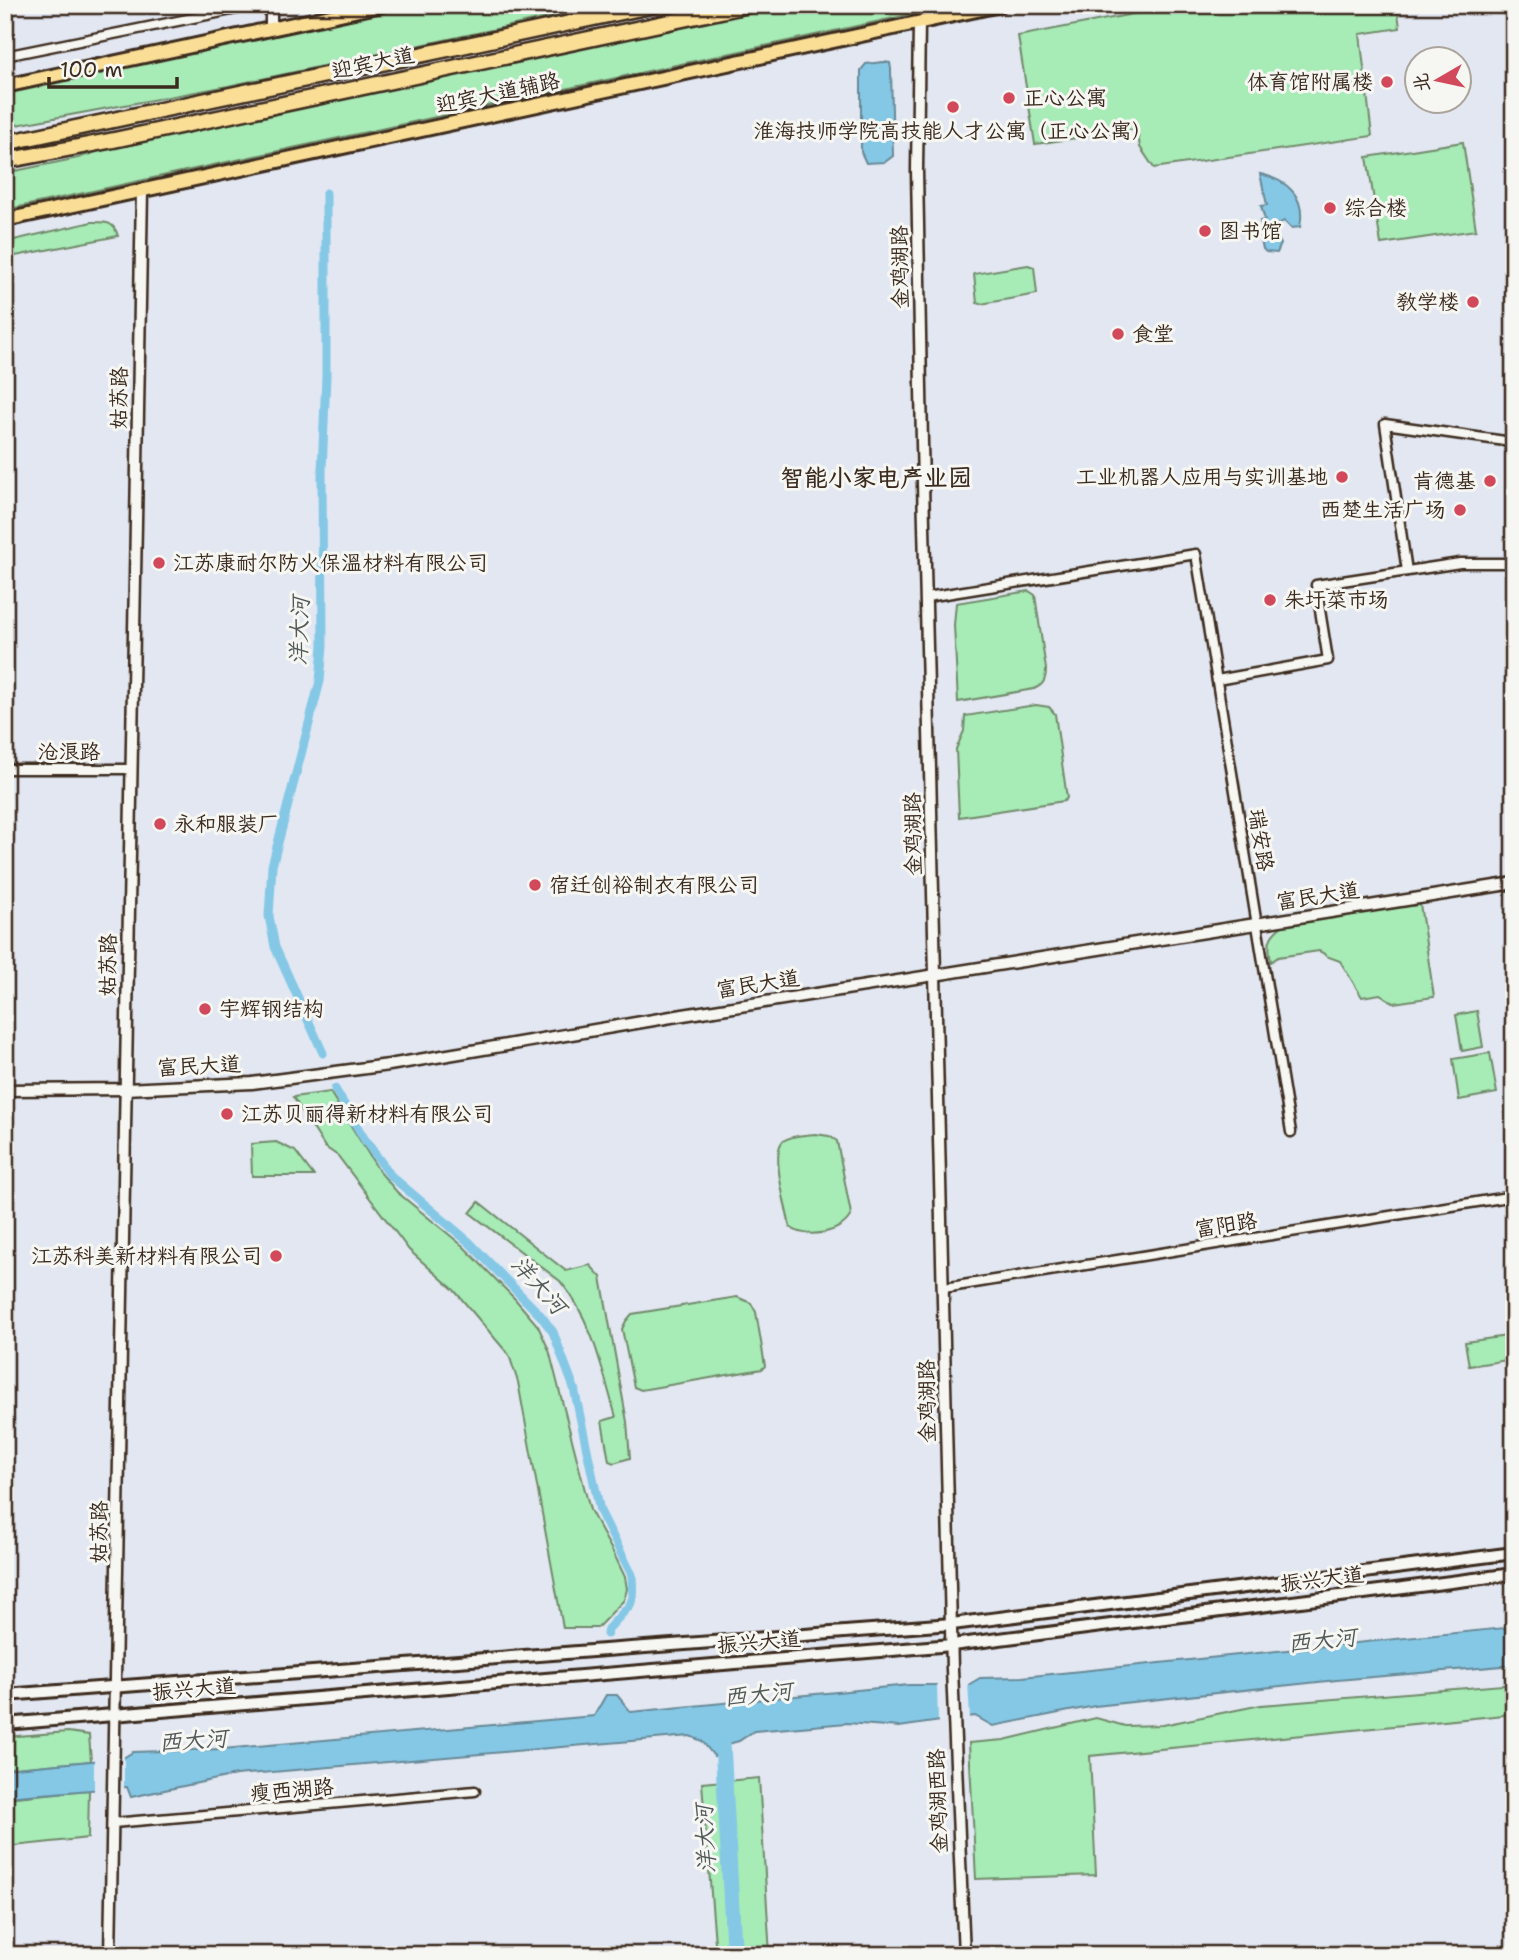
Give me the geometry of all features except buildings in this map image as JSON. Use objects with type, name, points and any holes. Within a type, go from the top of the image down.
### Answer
[{"type":"highway","name":"迎宾大道","points":[[5,144],[655,5]]},
{"type":"highway","name":"迎宾大道","points":[[5,161],[750,5]]},
{"type":"highway","points":[[5,166],[114,140]]},
{"type":"main road","points":[[5,86],[271,29],[351,8],[382,5]]},
{"type":"main road","name":"迎宾大道辅路","points":[[5,220],[1000,5]]},
{"type":"main road","name":"振兴大道","points":[[5,1695],[952,1624],[1514,1553]]},
{"type":"main road","name":"振兴大道","points":[[5,1724],[952,1645],[1514,1574]]},
{"type":"street","points":[[5,56],[242,8],[244,5]]},
{"type":"street","points":[[271,5],[271,29]]},
{"type":"street","name":"金鸡湖路","points":[[919,23],[917,170],[952,1645]]},
{"type":"street","name":"姑苏路","points":[[113,1823],[142,191]]},
{"type":"street","points":[[1407,571],[1385,424],[1512,441]]},
{"type":"street","name":"瑞安路","points":[[927,597],[1196,554],[1291,1132]]},
{"type":"street","points":[[1217,680],[1328,660],[1317,585],[1460,563],[1514,563]]},
{"type":"street","name":"沧浪路","points":[[5,769],[132,769]]},
{"type":"street","name":"富民大道","points":[[5,1090],[125,1089],[251,1083],[389,1065],[683,1015],[1257,926],[1514,883]]},
{"type":"street","name":"富阳路","points":[[944,1288],[1514,1196]]},
{"type":"street","name":"金鸡湖西路","points":[[952,1645],[964,1955]]},
{"type":"street","name":"瘦西湖路","points":[[113,1823],[475,1791]]},
{"type":"street","points":[[110,1955],[113,1823]]},
{"type":"green space","points":[[405,5],[608,5],[228,86],[5,127],[5,90]]},
{"type":"green space","points":[[774,5],[954,5],[5,210],[5,173],[78,158],[115,146]]},
{"type":"green space","points":[[1180,5],[1397,5],[1400,28],[1360,34],[1372,136],[1154,168],[1140,147],[1137,129],[1035,144],[1018,36]]},
{"type":"green space","points":[[1463,142],[1476,230],[1381,244],[1367,157]]},
{"type":"green space","points":[[92,222],[111,225],[118,236],[5,258],[5,242]]},
{"type":"green space","points":[[1028,265],[1034,267],[1037,294],[977,303],[974,274]]},
{"type":"green space","points":[[1029,591],[1035,595],[1046,669],[1044,681],[1034,689],[958,702],[954,625],[956,603]]},
{"type":"green space","points":[[1036,705],[1049,707],[1055,714],[1067,798],[1064,801],[959,817],[956,749],[964,731],[965,716]]},
{"type":"green space","points":[[1420,904],[1434,997],[1394,1003],[1380,994],[1362,997],[1340,961],[1319,951],[1278,957],[1271,962],[1270,941],[1282,926]]},
{"type":"green space","points":[[1477,1011],[1483,1047],[1462,1051],[1456,1015]]},
{"type":"green space","points":[[1490,1053],[1497,1093],[1459,1100],[1453,1059]]},
{"type":"green space","points":[[330,1092],[379,1171],[397,1192],[463,1246],[538,1326],[549,1350],[590,1510],[625,1577],[627,1589],[624,1600],[597,1628],[563,1628],[518,1382],[509,1355],[454,1290],[409,1250],[338,1156],[325,1147],[293,1097]]},
{"type":"green space","points":[[815,1134],[829,1136],[837,1141],[851,1214],[841,1226],[814,1234],[790,1227],[780,1182],[778,1157],[779,1147],[786,1139]]},
{"type":"green space","points":[[276,1142],[295,1151],[314,1176],[252,1176],[251,1144]]},
{"type":"green space","points":[[479,1202],[566,1271],[590,1265],[601,1277],[627,1422],[630,1458],[614,1463],[609,1461],[602,1421],[616,1417],[595,1346],[581,1312],[560,1281],[470,1213]]},
{"type":"green space","points":[[737,1297],[751,1303],[756,1312],[765,1366],[762,1369],[641,1390],[634,1387],[622,1329],[632,1314]]},
{"type":"green space","points":[[1514,1335],[1514,1359],[1469,1366],[1465,1342]]},
{"type":"green space","points":[[1514,1684],[1514,1714],[1090,1756],[1096,1875],[976,1879],[969,1743],[1004,1740],[1096,1718],[1125,1726],[1163,1725],[1261,1705]]},
{"type":"green space","points":[[68,1732],[89,1735],[91,1761],[5,1769],[5,1737]]},
{"type":"green space","points":[[759,1778],[770,1955],[716,1955],[702,1783]]},
{"type":"green space","points":[[89,1790],[88,1838],[5,1847],[5,1798]]},
{"type":"water","points":[[890,63],[891,69],[893,156],[885,162],[866,163],[861,152],[861,70],[866,64]]},
{"type":"water","points":[[1260,174],[1287,185],[1300,207],[1300,227],[1291,228],[1284,221],[1275,226],[1274,232],[1281,244],[1277,253],[1263,249],[1260,235],[1264,234],[1260,221],[1265,220],[1261,206],[1267,205]]},
{"type":"water","points":[[1514,1627],[1514,1665],[1337,1680],[1095,1706],[993,1726],[975,1716],[899,1727],[847,1723],[754,1731],[739,1741],[728,1744],[726,1753],[714,1756],[702,1741],[690,1736],[236,1775],[131,1797],[127,1787],[5,1797],[5,1769],[123,1758],[133,1752],[223,1749],[594,1716],[606,1695],[617,1695],[631,1712],[909,1685],[968,1685],[980,1678],[1022,1677]]},
{"type":"pier","points":[[968,1681],[970,1720],[938,1723],[937,1683]]},
{"type":"pier","points":[[124,1753],[124,1791],[94,1794],[94,1757]]},
{"type":"waterway","name":"洋大河","points":[[323,1053],[275,947],[269,916],[272,866],[320,681],[323,646],[322,471],[326,376],[326,193]]},
{"type":"waterway","name":"洋大河","points":[[335,1089],[365,1140],[391,1176],[469,1242],[541,1316],[553,1332],[574,1388],[600,1511],[632,1575],[633,1597],[630,1605],[608,1629],[607,1634]]},
{"type":"waterway","name":"洋大河","points":[[722,1734],[734,1955]]},
{"type":"place","name":"体育馆附属楼","points":[[1387,82]]},
{"type":"place","name":"正心公寓","points":[[1009,98]]},
{"type":"place","name":"淮海技师学院高技能人才公寓（正心公寓）","points":[[953,107]]},
{"type":"place","name":"综合楼","points":[[1330,208]]},
{"type":"place","name":"图书馆","points":[[1205,231]]},
{"type":"place","name":"教学楼","points":[[1473,302]]},
{"type":"place","name":"食堂","points":[[1118,334]]},
{"type":"place","name":"工业机器人应用与实训基地","points":[[1342,477]]},
{"type":"place","name":"肯德基","points":[[1490,481]]},
{"type":"place","name":"西楚生活广场","points":[[1460,510]]},
{"type":"place","name":"江苏康耐尔防火保温材料有限公司","points":[[159,563]]},
{"type":"place","name":"朱圩菜市场","points":[[1270,600]]},
{"type":"place","name":"永和服装厂","points":[[160,824]]},
{"type":"place","name":"宿迁创裕制衣有限公司","points":[[535,885]]},
{"type":"place","name":"宇辉钢结构","points":[[205,1009]]},
{"type":"place","name":"江苏贝丽得新材料有限公司","points":[[227,1114]]},
{"type":"place","name":"江苏科美新材料有限公司","points":[[276,1256]]},
{"type":"district","name":"智能小家电产业园","points":[[876,478]]},
{"type":"water label","name":"西大河","points":[[1322,1640]]},
{"type":"water label","name":"西大河","points":[[758,1694]]},
{"type":"water label","name":"西大河","points":[[193,1740]]}]
